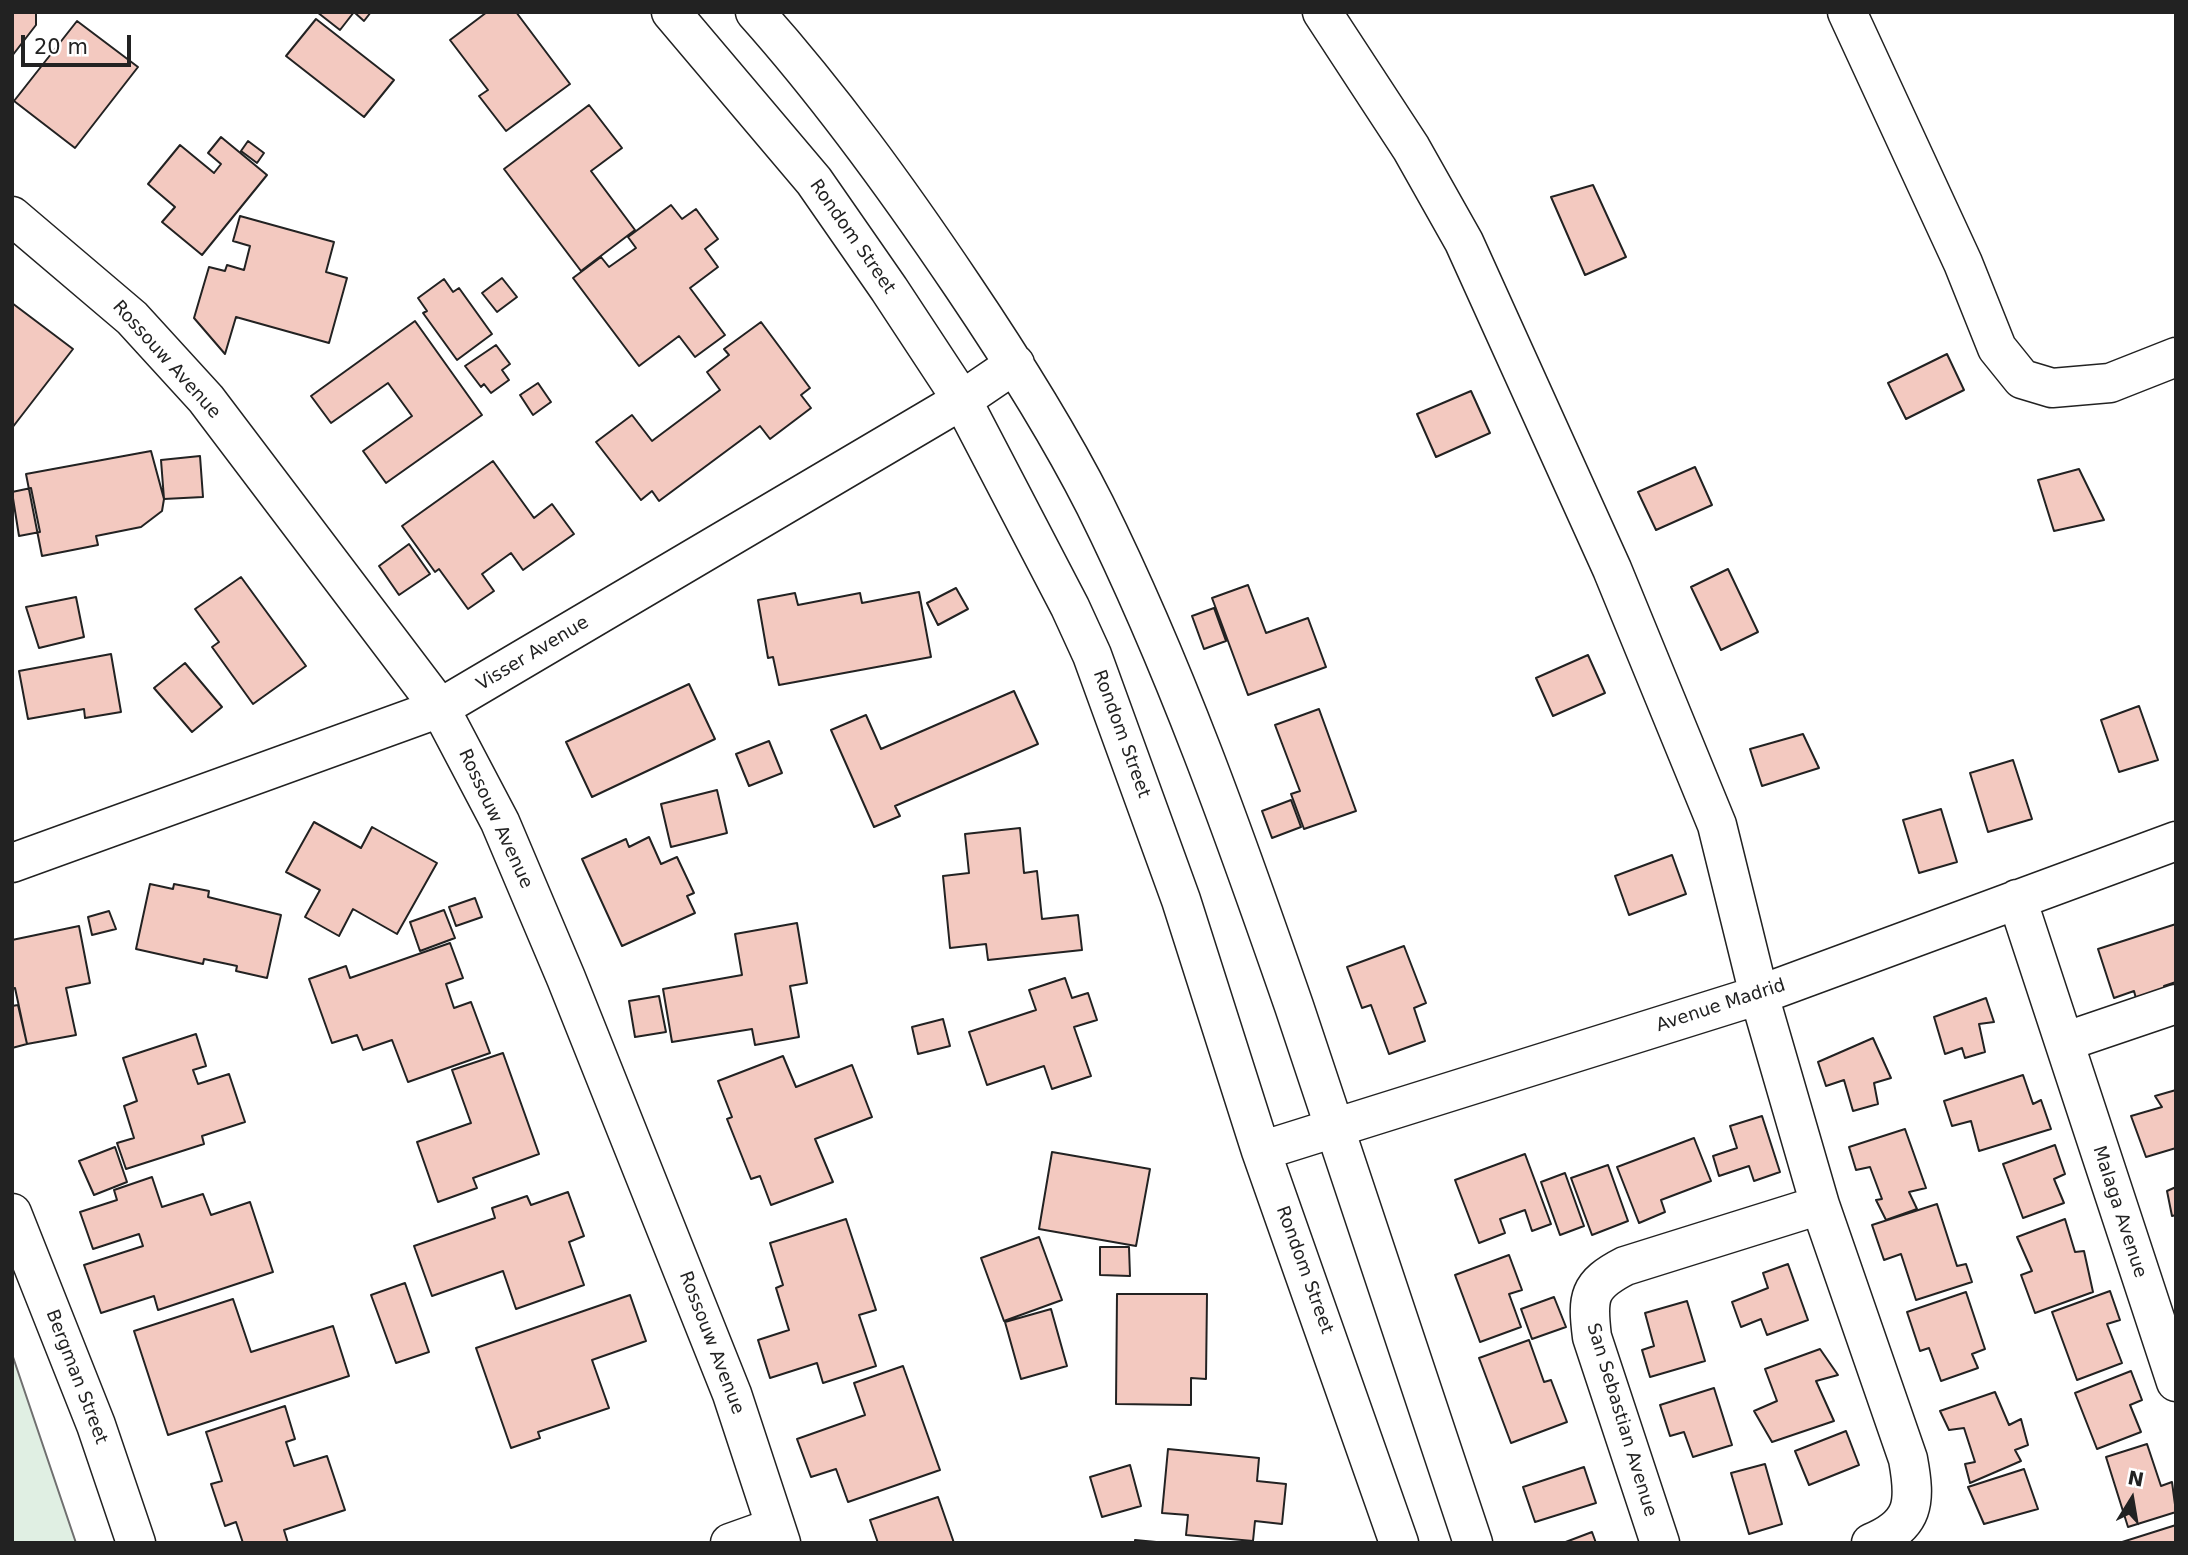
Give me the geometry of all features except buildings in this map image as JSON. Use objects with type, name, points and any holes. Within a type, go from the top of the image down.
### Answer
[{"type":"street","name":"Rondom Street","points":[[671,12],[814,181],[962,400],[1049,563],[1092,655],[1181,900],[1261,1151],[1399,1543]]},
{"type":"street","points":[[754,12],[860,139],[1015,364],[1054,428],[1089,494],[1149,622],[1248,869],[1473,1543]]},
{"type":"street","points":[[1322,12],[1411,148],[1464,242],[1612,569],[1717,825],[1759,995],[1820,1205],[1908,1459],[1913,1488],[1909,1514],[1898,1529],[1871,1543]]},
{"type":"street","points":[[1847,12],[1963,263],[1997,348],[2022,379],[2052,388],[2110,383],[2176,357]]},
{"type":"street","name":"Rossouw Avenue","points":[[12,216],[132,317],[206,399],[440,708],[500,822],[566,978],[732,1394],[778,1535]]},
{"type":"street","name":"Visser Avenue","points":[[12,863],[440,708],[962,400],[1015,364]]},
{"type":"street","name":"Avenue Madrid","points":[[1261,1151],[1759,995],[2176,841]]},
{"type":"street","name":"Malaga Avenue","points":[[2017,899],[2176,1382]]},
{"type":"street","points":[[2064,1041],[2176,1004]]},
{"type":"street","name":"San Sebastian Avenue","points":[[1660,1543],[1592,1337],[1588,1306],[1600,1279],[1625,1266],[1820,1205]]},
{"type":"street","name":"Bergman Street","points":[[12,1213],[96,1425],[136,1543]]},
{"type":"street","points":[[730,1543],[778,1535]]},
{"type":"green space","points":[[12,1354],[76,1543],[12,1543]]}]
